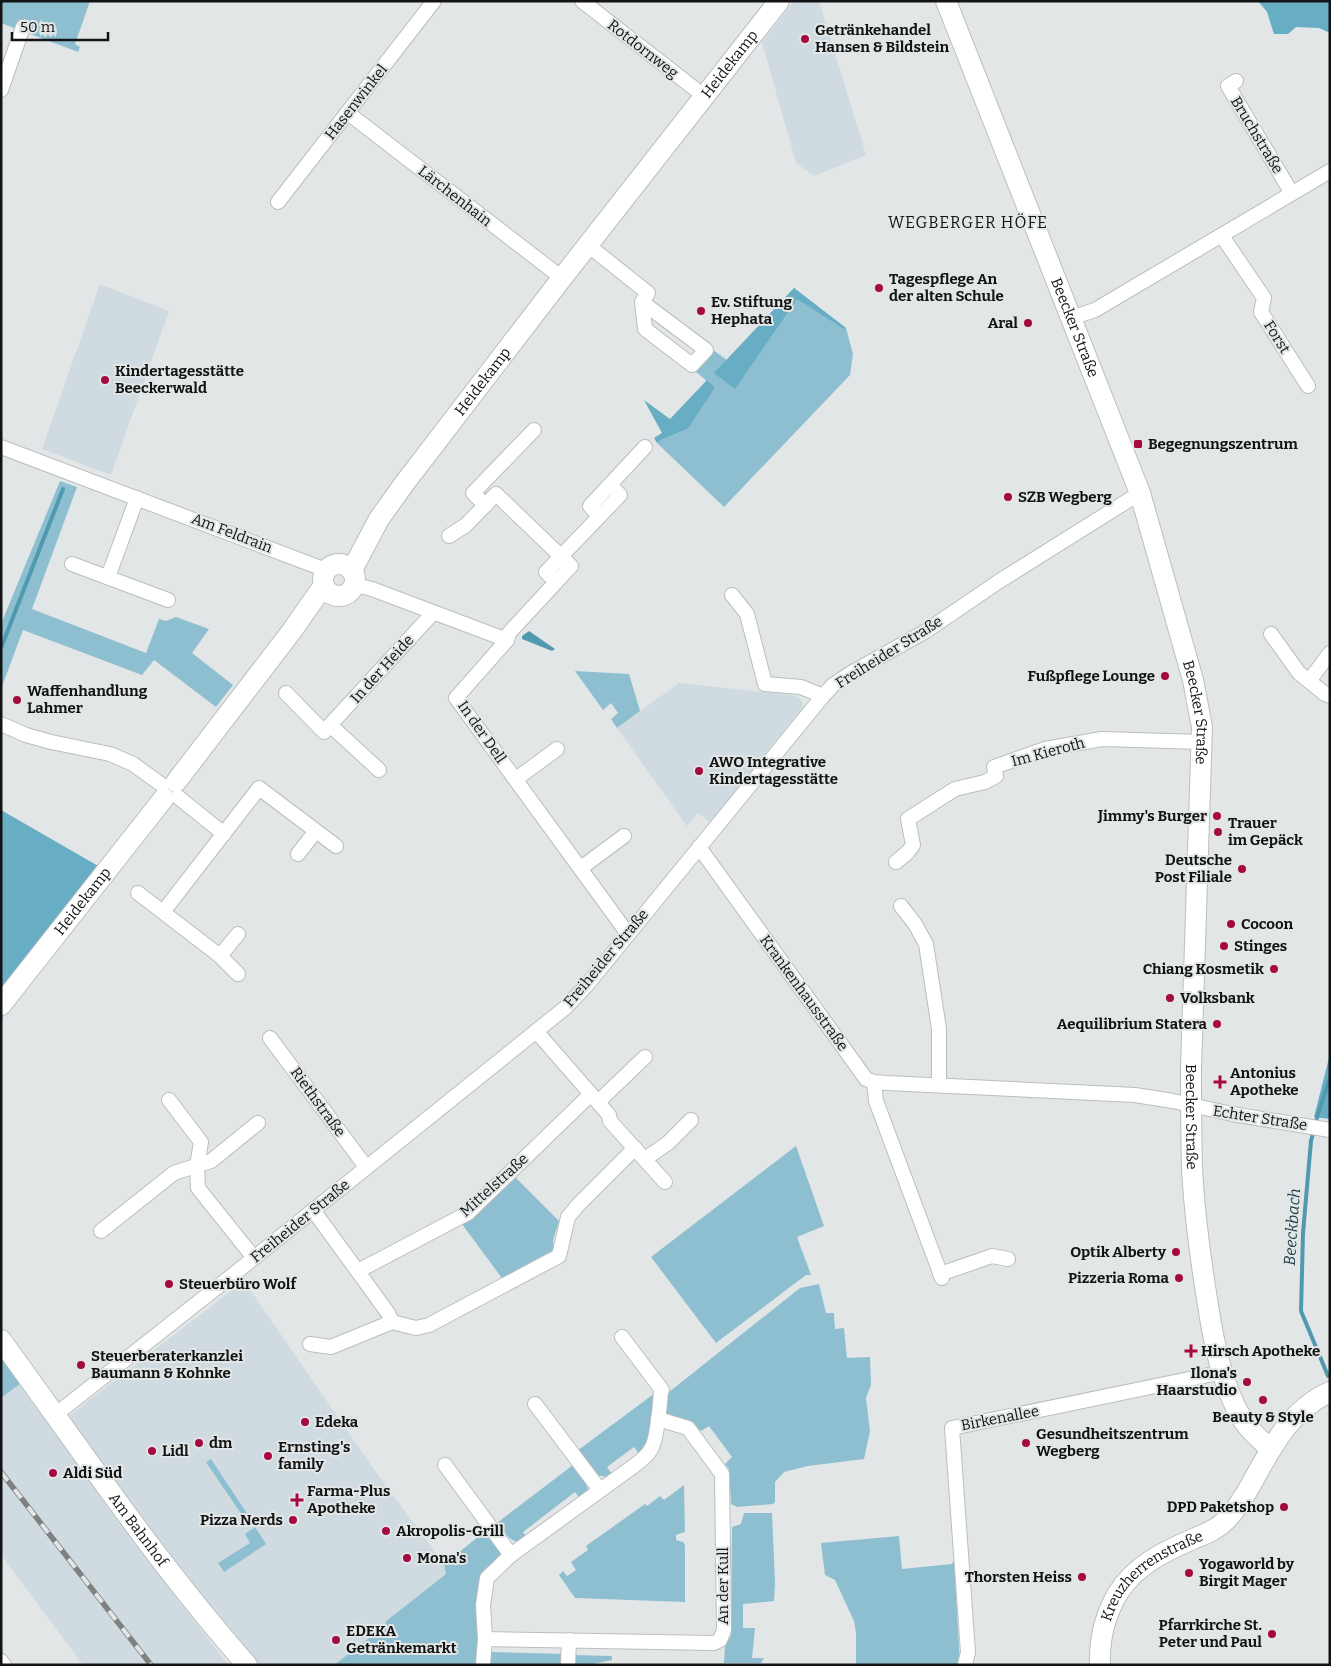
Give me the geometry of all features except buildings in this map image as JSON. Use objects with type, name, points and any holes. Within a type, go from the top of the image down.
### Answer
[{"type":"street","name":"Hasenwinkel","points":[[278,202],[434,1]]},
{"type":"street","name":"Rotdornweg","points":[[582,1],[704,96]]},
{"type":"street","name":"Heidekamp","points":[[1,1005],[291,632],[339,578],[404,484],[562,278],[589,246],[779,1]]},
{"type":"street","name":"Beecker Straße","points":[[946,1],[1140,492],[1193,680],[1202,727],[1190,1106],[1196,1218],[1212,1332],[1223,1372],[1234,1402],[1243,1419],[1257,1437],[1271,1449]]},
{"type":"street","points":[[1,90],[23,27]]},
{"type":"street","name":"Bruchstraße","points":[[1236,81],[1228,86],[1291,192]]},
{"type":"street","name":"Lärchenhain","points":[[348,113],[562,278]]},
{"type":"street","points":[[1071,318],[1095,310],[1222,236],[1291,192],[1330,171]]},
{"type":"street","name":"Forst","points":[[1222,236],[1264,298],[1261,312],[1308,386]]},
{"type":"street","points":[[589,246],[648,293],[642,302],[645,329],[692,365],[706,350],[642,302]]},
{"type":"street","points":[[485,505],[473,493],[534,430]]},
{"type":"street","name":"Am Feldrain","points":[[1,447],[137,498],[339,578]]},
{"type":"street","points":[[561,556],[620,495],[610,485],[645,447]]},
{"type":"street","points":[[339,578],[507,640],[509,633],[571,566],[496,494],[485,481]]},
{"type":"street","name":"Freiheider Straße","points":[[55,1415],[565,1008],[586,986],[698,847],[833,685],[926,631],[998,582],[1140,492]]},
{"type":"street","points":[[449,536],[466,525],[496,494]]},
{"type":"street","points":[[108,577],[137,498]]},
{"type":"street","points":[[72,564],[168,600]]},
{"type":"street","points":[[732,595],[748,614],[765,684],[802,687],[823,696]]},
{"type":"street","name":"In der Heide","points":[[330,725],[433,612]]},
{"type":"street","points":[[1271,634],[1299,673],[1330,696]]},
{"type":"street","name":"In der Dell","points":[[507,640],[456,698],[628,934]]},
{"type":"street","points":[[1309,681],[1330,653]]},
{"type":"street","points":[[286,693],[324,732],[330,725],[379,770]]},
{"type":"street","points":[[1,724],[26,735],[110,754],[133,764],[170,790],[224,834]]},
{"type":"street","name":"Im Kieroth","points":[[896,862],[913,845],[908,819],[955,789],[985,782],[996,776],[994,767],[1045,750],[1102,739],[1202,742]]},
{"type":"street","name":"In der Dell","points":[[516,779],[557,748]]},
{"type":"street","points":[[163,912],[260,788],[315,832],[336,846]]},
{"type":"street","points":[[298,854],[315,832]]},
{"type":"street","points":[[580,868],[624,836]]},
{"type":"street","name":"Krankenhausstraße","points":[[698,847],[866,1079],[874,1082]]},
{"type":"street","points":[[138,893],[220,956],[238,974]]},
{"type":"street","points":[[902,906],[926,944],[939,1028],[939,1085]]},
{"type":"street","points":[[220,956],[238,934]]},
{"type":"street","points":[[536,1031],[609,1114],[610,1121],[665,1182]]},
{"type":"street","name":"Riethstraße","points":[[270,1038],[366,1167]]},
{"type":"street","name":"Mittelstraße","points":[[358,1271],[468,1213],[594,1098],[645,1057]]},
{"type":"street","points":[[1008,1259],[992,1256],[941,1276],[876,1101],[874,1082],[1135,1095],[1190,1106]]},
{"type":"street","points":[[169,1100],[201,1142],[198,1188],[254,1258]]},
{"type":"street","name":"Echter Straße","points":[[1190,1106],[1319,1128]]},
{"type":"street","points":[[645,1159],[668,1143],[691,1120]]},
{"type":"street","points":[[101,1231],[174,1173],[211,1161],[258,1123]]},
{"type":"street","points":[[310,1344],[330,1347],[392,1322],[416,1328],[429,1325],[559,1256],[568,1217],[578,1204],[635,1148]]},
{"type":"street","points":[[313,1210],[388,1312],[392,1322]]},
{"type":"street","points":[[483,1665],[485,1639],[483,1605],[487,1578],[511,1555],[647,1455],[652,1448],[662,1390],[622,1337]]},
{"type":"street","name":"Am Bahnhof","points":[[1,1340],[156,1554],[247,1665]]},
{"type":"street","name":"Birkenallee","points":[[965,1665],[968,1652],[952,1428],[1223,1372]]},
{"type":"street","name":"Kreuzherrenstraße","points":[[1100,1665],[1099,1648],[1104,1623],[1119,1592],[1138,1569],[1156,1557],[1209,1532],[1223,1523],[1241,1502],[1271,1449],[1292,1419],[1306,1406],[1330,1392]]},
{"type":"street","points":[[535,1404],[600,1490]]},
{"type":"street","name":"An der Kull","points":[[485,1639],[714,1643],[720,1640],[724,1630],[722,1474],[688,1428],[658,1419]]},
{"type":"street","points":[[445,1465],[511,1555]]},
{"type":"street","points":[[568,1665],[569,1640]]},
{"type":"street","points":[[1,1661],[4,1665]]},
{"type":"shaded area","points":[[1,1],[90,1],[75,44],[80,47],[78,52],[1,23]]},
{"type":"shaded area","points":[[794,1],[819,1],[866,155],[814,176],[796,163],[762,42]]},
{"type":"shaded area","points":[[1258,1],[1330,1],[1330,33],[1319,28],[1296,27],[1288,34],[1274,34],[1267,12]]},
{"type":"shaded area","name":"Kindertagesstätte Beeckerwald","points":[[100,284],[169,311],[111,475],[42,449]]},
{"type":"shaded area","points":[[794,288],[846,328],[853,354],[850,375],[724,507],[657,443],[688,429],[715,388],[695,371],[713,350],[727,360]]},
{"type":"shaded area","points":[[794,288],[846,328],[844,329],[797,299],[735,389],[714,373]]},
{"type":"shaded area","points":[[707,380],[715,388],[688,429],[657,443],[654,438],[662,433],[644,400],[670,419]]},
{"type":"shaded area","points":[[60,481],[77,487],[32,609],[146,653],[159,619],[166,621],[176,617],[209,629],[192,653],[233,685],[216,707],[154,660],[142,675],[23,630],[1,689],[1,624]]},
{"type":"shaded area","points":[[529,631],[555,649],[552,651],[522,639],[522,636]]},
{"type":"shaded area","points":[[575,671],[629,674],[640,711],[617,728],[611,719],[618,713],[611,703],[603,710]]},
{"type":"shaded area","name":"AWO Integrative Kindertagesstätte","points":[[679,683],[793,695],[801,700],[803,707],[710,822],[698,813],[687,826],[617,728]]},
{"type":"shaded area","points":[[1,810],[100,867],[78,920],[1,1019]]},
{"type":"shaded area","points":[[1330,1054],[1330,1119],[1314,1117]]},
{"type":"shaded area","points":[[796,1146],[824,1226],[797,1237],[811,1275],[806,1275],[716,1343],[651,1257]]},
{"type":"shaded area","points":[[513,1175],[559,1221],[553,1240],[554,1252],[504,1281],[462,1224]]},
{"type":"shaded area","points":[[244,1281],[373,1468],[444,1564],[446,1574],[385,1622],[387,1624],[334,1665],[258,1665],[161,1550],[66,1418]]},
{"type":"shaded area","points":[[819,1284],[826,1313],[834,1313],[835,1329],[844,1328],[847,1358],[870,1357],[871,1385],[866,1398],[870,1431],[864,1459],[808,1466],[784,1472],[775,1482],[775,1502],[773,1504],[737,1507],[731,1504],[729,1469],[725,1464],[732,1457],[709,1426],[701,1431],[688,1421],[668,1415],[665,1408],[669,1392],[800,1288]]},
{"type":"shaded area","points":[[1,1356],[21,1383],[1,1398]]},
{"type":"shaded area","points":[[1,1357],[107,1506],[228,1665],[83,1665],[1,1555]]},
{"type":"shaded area","points":[[655,1393],[648,1445],[639,1454],[634,1447],[607,1467],[613,1476],[596,1475],[577,1451]]},
{"type":"shaded area","points":[[211,1459],[250,1518],[246,1521],[206,1462]]},
{"type":"shaded area","points":[[573,1465],[585,1481],[588,1490],[581,1500],[575,1492],[523,1532],[527,1538],[518,1542],[510,1538],[497,1523]]},
{"type":"shaded area","points":[[684,1485],[685,1532],[676,1535],[676,1540],[683,1542],[685,1545],[685,1602],[575,1598],[559,1575],[563,1571],[567,1576],[576,1570],[571,1562],[588,1550],[586,1546],[645,1504],[647,1506],[660,1496],[664,1500]]},
{"type":"shaded area","points":[[744,1513],[772,1513],[774,1601],[743,1604],[743,1628],[755,1628],[752,1658],[764,1658],[761,1663],[724,1663],[725,1646],[731,1636],[732,1527],[741,1524]]},
{"type":"shaded area","points":[[255,1527],[266,1544],[224,1572],[218,1563],[250,1543],[245,1534]]},
{"type":"shaded area","points":[[487,1530],[499,1545],[501,1554],[478,1604],[477,1665],[334,1665],[386,1625],[385,1622],[446,1574],[444,1564]]},
{"type":"shaded area","points":[[899,1536],[902,1569],[952,1564],[954,1560],[960,1665],[856,1665],[854,1621],[835,1580],[825,1575],[821,1543]]},
{"type":"shaded area","points":[[488,1652],[566,1654],[565,1665],[487,1665]]},
{"type":"shaded area","points":[[572,1655],[612,1656],[612,1660],[588,1665],[572,1665]]},
{"type":"waterway","points":[[1,648],[63,489]]},
{"type":"waterway","name":"Beeckbach","points":[[1328,1376],[1301,1311],[1303,1233],[1311,1141],[1330,1078]]},
{"type":"railway","points":[[1,1472],[151,1665]]},
{"type":"place","name":"Getränkehandel Hansen & Bildstein","points":[[805,39]]},
{"type":"place","name":"Tagespflege An der alten Schule","points":[[879,288]]},
{"type":"place","name":"Ev. Stiftung Hephata","points":[[701,311]]},
{"type":"place","name":"Aral","points":[[1028,323]]},
{"type":"place","name":"Kindertagesstätte Beeckerwald","points":[[105,380]]},
{"type":"place","name":"Begegnungszentrum","points":[[1138,444]]},
{"type":"place","name":"SZB Wegberg","points":[[1008,497]]},
{"type":"place","name":"Fußpflege Lounge","points":[[1165,676]]},
{"type":"place","name":"Waffenhandlung Lahmer","points":[[17,700]]},
{"type":"place","name":"AWO Integrative Kindertagesstätte","points":[[699,771]]},
{"type":"place","name":"Jimmy's Burger","points":[[1217,816]]},
{"type":"place","name":"Trauer im Gepäck","points":[[1218,832]]},
{"type":"place","name":"Deutsche Post Filiale","points":[[1242,869]]},
{"type":"place","name":"Cocoon","points":[[1231,924]]},
{"type":"place","name":"Stinges","points":[[1224,946]]},
{"type":"place","name":"Chiang Kosmetik","points":[[1274,969]]},
{"type":"place","name":"Volksbank","points":[[1170,998]]},
{"type":"place","name":"Aequilibrium Statera","points":[[1217,1024]]},
{"type":"place","name":"Antonius Apotheke","points":[[1220,1082]]},
{"type":"place","name":"Optik Alberty","points":[[1176,1252]]},
{"type":"place","name":"Pizzeria Roma","points":[[1179,1278]]},
{"type":"place","name":"Steuerbüro Wolf","points":[[169,1284]]},
{"type":"place","name":"Hirsch Apotheke","points":[[1191,1351]]},
{"type":"place","name":"Steuerberaterkanzlei Baumann & Kohnke","points":[[81,1365]]},
{"type":"place","name":"Ilona's Haarstudio","points":[[1247,1382]]},
{"type":"place","name":"Beauty & Style","points":[[1263,1400]]},
{"type":"place","name":"Edeka","points":[[305,1422]]},
{"type":"place","name":"dm","points":[[199,1443]]},
{"type":"place","name":"Gesundheitszentrum Wegberg","points":[[1026,1443]]},
{"type":"place","name":"Lidl","points":[[152,1451]]},
{"type":"place","name":"Ernsting's family","points":[[268,1456]]},
{"type":"place","name":"Aldi Süd","points":[[53,1473]]},
{"type":"place","name":"Farma-Plus Apotheke","points":[[297,1500]]},
{"type":"place","name":"DPD Paketshop","points":[[1284,1507]]},
{"type":"place","name":"Pizza Nerds","points":[[293,1520]]},
{"type":"place","name":"Akropolis-Grill","points":[[386,1531]]},
{"type":"place","name":"Mona's","points":[[407,1558]]},
{"type":"place","name":"Yogaworld by Birgit Mager","points":[[1189,1573]]},
{"type":"place","name":"Thorsten Heiss","points":[[1082,1577]]},
{"type":"place","name":"Pfarrkirche St. Peter und Paul","points":[[1272,1634]]},
{"type":"place","name":"EDEKA Getränkemarkt","points":[[336,1640]]},
{"type":"district","name":"WEGBERGER HÖFE","points":[[968,222]]}]
